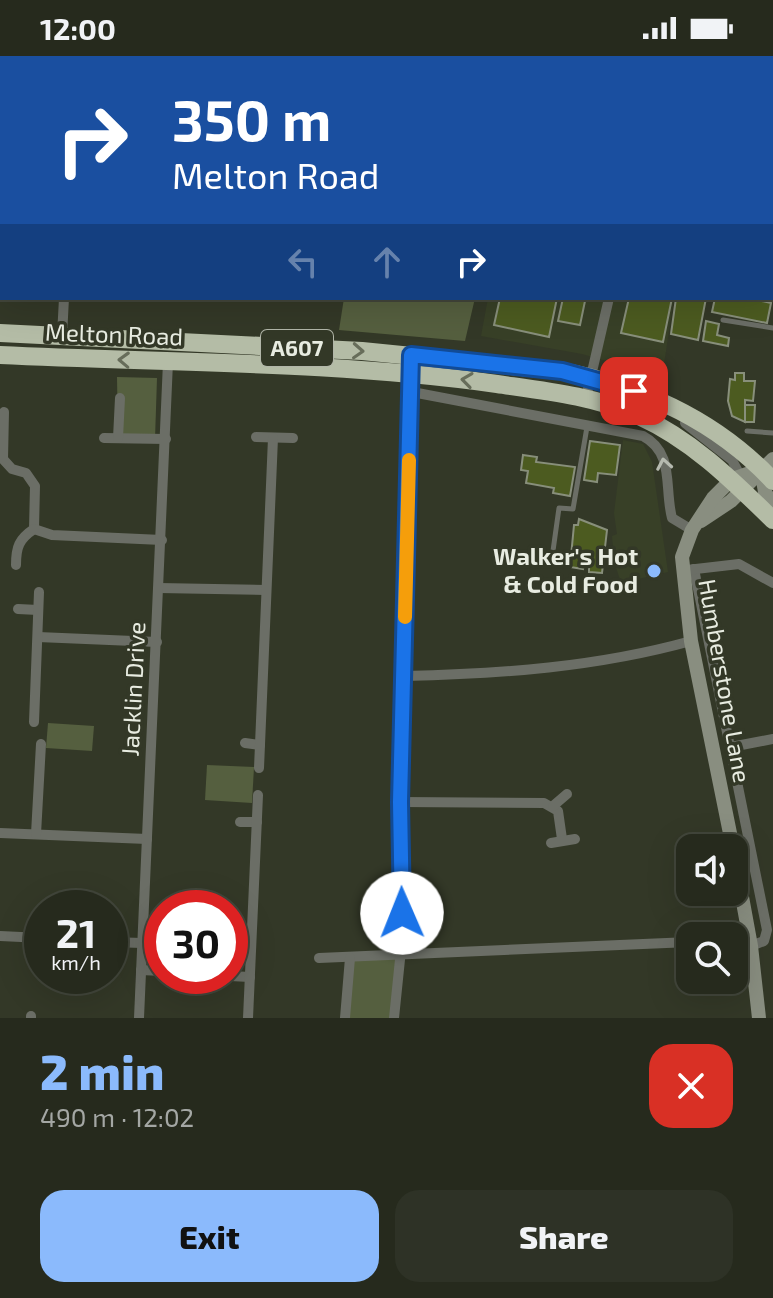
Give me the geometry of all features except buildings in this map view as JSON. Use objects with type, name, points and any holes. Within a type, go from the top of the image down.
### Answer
[{"type":"highway","name":"Melton Road","points":[[0,333],[172,340],[410,364],[586,398],[639,416],[686,443],[739,481]]},
{"type":"highway","name":"Melton Road","points":[[172,340],[182,349],[222,354],[227,362]]},
{"type":"highway","name":"Melton Road","points":[[0,355],[168,362],[528,366],[592,377],[679,409],[744,439]]},
{"type":"highway","name":"A607","points":[[744,439],[769,470]]},
{"type":"highway","name":"A607","points":[[739,481],[773,520]]},
{"type":"street","points":[[62,336],[64,300]]},
{"type":"street","points":[[586,398],[609,300]]},
{"type":"street","name":"Jacklin Drive","points":[[139,1018],[168,362]]},
{"type":"street","points":[[394,1018],[402,940],[400,802],[412,392],[410,364]]},
{"type":"street","points":[[412,392],[643,436],[657,445],[665,458],[672,518],[694,527],[739,481],[769,470]]},
{"type":"street","points":[[118,438],[120,398]]},
{"type":"street","points":[[651,398],[732,460],[739,481]]},
{"type":"street","points":[[4,412],[8,425],[1,451],[6,465],[26,473],[35,486],[34,529]]},
{"type":"street","points":[[256,437],[293,438]]},
{"type":"street","points":[[104,438],[166,439]]},
{"type":"street","points":[[259,768],[273,438]]},
{"type":"street","name":"A607","points":[[769,470],[765,492],[773,506]]},
{"type":"street","name":"Humberstone Lane","points":[[694,527],[687,570],[691,641],[731,834]]},
{"type":"street","points":[[34,529],[52,535],[162,540]]},
{"type":"street","points":[[16,565],[16,549],[21,538],[34,529]]},
{"type":"street","points":[[748,942],[764,941],[767,930],[731,747],[687,570],[739,564],[773,583]]},
{"type":"street","points":[[159,588],[266,590]]},
{"type":"street","points":[[34,722],[39,708],[39,592]]},
{"type":"street","points":[[18,609],[38,610]]},
{"type":"street","points":[[38,637],[157,642]]},
{"type":"street","points":[[404,676],[534,670],[638,656],[691,641]]},
{"type":"street","points":[[731,747],[773,739]]},
{"type":"street","points":[[245,743],[260,745]]},
{"type":"street","points":[[36,834],[41,744]]},
{"type":"street","points":[[28,757],[41,758]]},
{"type":"street","points":[[553,806],[567,794]]},
{"type":"street","points":[[248,1018],[258,795]]},
{"type":"street","points":[[400,802],[544,803],[553,806],[561,817],[556,841],[575,839]]},
{"type":"street","points":[[240,822],[257,822]]},
{"type":"street","points":[[0,833],[147,839]]},
{"type":"street","name":"Humberstone Lane","points":[[744,906],[759,1018]]},
{"type":"street","points":[[0,936],[24,937]]},
{"type":"street","points":[[128,943],[142,943]]},
{"type":"street","points":[[319,958],[401,957],[676,943]]},
{"type":"street","points":[[345,1018],[350,958]]},
{"type":"lane","points":[[723,320],[773,328]]},
{"type":"lane","points":[[551,565],[559,508],[573,509],[587,426]]},
{"type":"lane","points":[[744,439],[773,433]]},
{"type":"shaded area","points":[[344,300],[475,300],[465,341],[339,330]]},
{"type":"shaded area","points":[[488,300],[674,300],[662,377],[582,354],[481,336]]},
{"type":"shaded area","points":[[117,377],[157,378],[155,439],[118,438]]},
{"type":"shaded area","points":[[623,440],[643,444],[652,462],[668,572],[621,583],[614,561],[612,536],[617,534],[614,513]]},
{"type":"shaded area","points":[[48,723],[94,726],[92,751],[46,748]]},
{"type":"shaded area","points":[[207,765],[254,767],[252,803],[205,800]]},
{"type":"shaded area","points":[[401,957],[394,1018],[345,1018],[350,958]]},
{"type":"slow traffic","points":[[405,617],[409,460]]},
{"type":"place","name":"Walker's Hot & Cold Food","points":[[654,571]]},
{"type":"route","points":[[402,913],[400,802],[411,355],[562,371],[634,391]]}]
